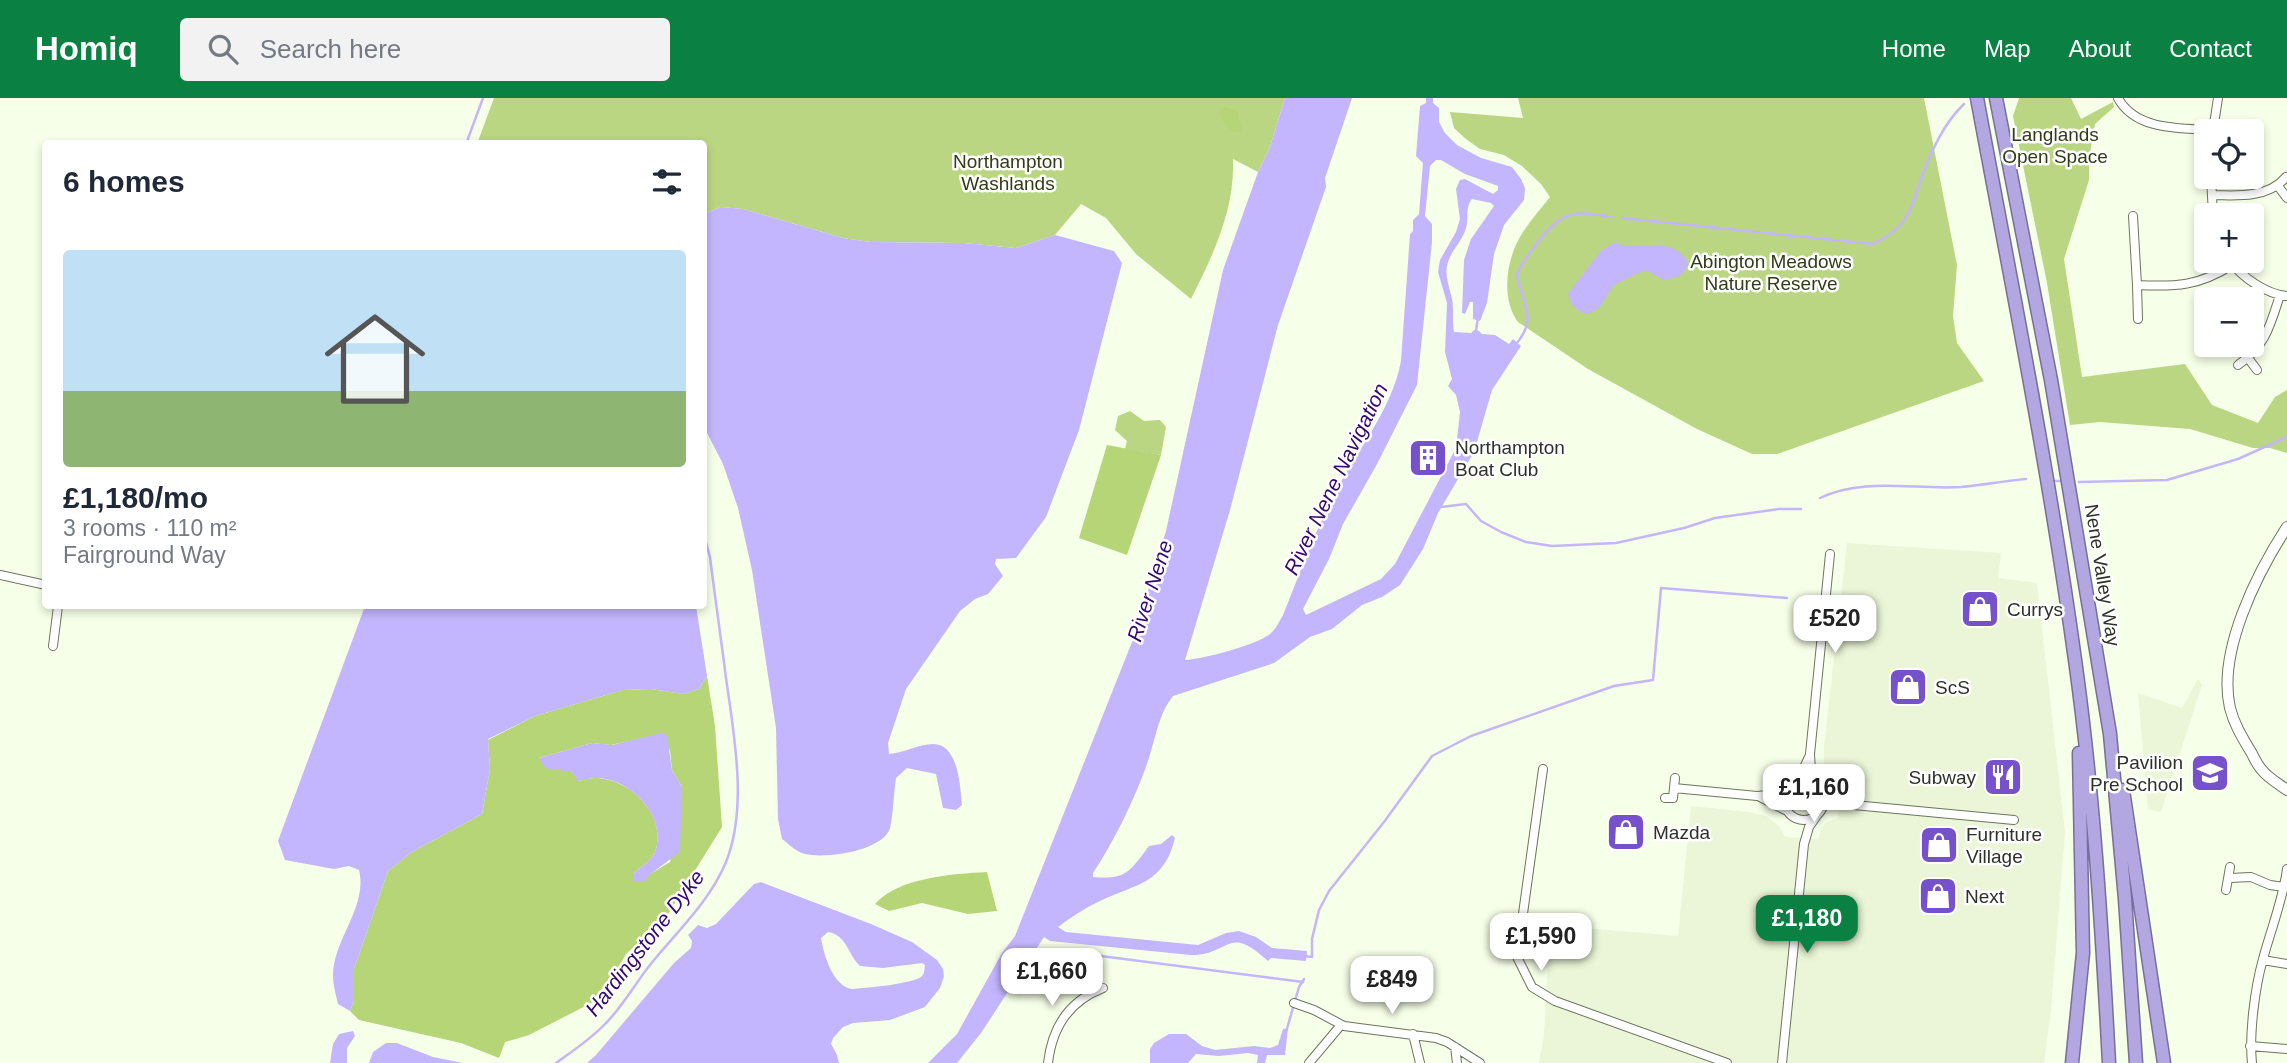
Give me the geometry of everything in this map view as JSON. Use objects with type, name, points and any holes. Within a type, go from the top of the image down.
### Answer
[{"type":"highway","name":"Nene Valley Way","points":[[1977,98],[2050,488],[2077,670],[2098,886],[2109,1063]]},
{"type":"highway","name":"Nene Valley Way","points":[[1997,98],[2051,380],[2109,734],[2126,899],[2136,1063]]},
{"type":"highway","points":[[2072,1063],[2083,953],[2077,670]]},
{"type":"highway","points":[[2109,734],[2120,775],[2164,1063]]},
{"type":"street","points":[[2118,98],[2137,118],[2170,128],[2194,129]]},
{"type":"street","points":[[2215,119],[2218,98]]},
{"type":"street","points":[[2212,195],[2245,196],[2278,187],[2286,177]]},
{"type":"street","points":[[2278,187],[2287,198]]},
{"type":"street","points":[[2212,189],[2212,203]]},
{"type":"street","points":[[2133,216],[2137,319]]},
{"type":"street","points":[[2133,227],[2144,227]]},
{"type":"street","points":[[2137,285],[2161,286],[2199,282],[2219,273]]},
{"type":"street","points":[[2238,365],[2255,353],[2267,336],[2284,296],[2263,288],[2244,273]]},
{"type":"street","points":[[2248,358],[2257,370]]},
{"type":"street","points":[[2287,527],[2251,593],[2239,628],[2230,662],[2229,699],[2236,728],[2262,771],[2287,790]]},
{"type":"street","points":[[1830,554],[1810,754],[1811,771],[1816,783],[1824,793],[1843,804],[2014,820]]},
{"type":"street","points":[[0,575],[42,584]]},
{"type":"street","points":[[53,646],[58,609]]},
{"type":"street","points":[[1757,796],[1768,795],[1798,780],[1810,754]]},
{"type":"street","points":[[1543,769],[1517,957],[1532,987],[1555,1001],[1727,1063]]},
{"type":"street","points":[[1665,798],[1673,798],[1675,778]]},
{"type":"street","points":[[1798,780],[1816,783]]},
{"type":"street","points":[[1788,787],[1784,800],[1801,829],[1804,845]]},
{"type":"street","points":[[1674,788],[1757,796],[1807,820],[1843,804]]},
{"type":"street","points":[[1782,1063],[1804,845],[1809,827],[1824,805],[1824,793]]},
{"type":"street","points":[[2225,890],[2230,878],[2230,867]]},
{"type":"street","points":[[2252,1063],[2250,1046],[2263,960],[2287,869]]},
{"type":"street","points":[[2230,878],[2251,877],[2270,885],[2284,887]]},
{"type":"street","points":[[2263,960],[2287,964]]},
{"type":"street","points":[[1048,1063],[1061,1020],[1083,999],[1103,988]]},
{"type":"street","points":[[1294,1003],[1314,1010],[1341,1025],[1436,1038],[1480,1063]]},
{"type":"street","points":[[1308,1063],[1341,1025]]},
{"type":"street","points":[[1413,1034],[1420,1063]]},
{"type":"street","points":[[2250,1046],[2287,1049]]},
{"type":"street","points":[[1455,1047],[1457,1063]]},
{"type":"shaded area","points":[[1847,543],[2001,553],[1998,578],[2037,583],[2065,832],[2051,1010],[2044,1063],[1539,1063],[1544,1035],[1550,925],[1678,936],[1691,806],[1766,816],[1779,826],[1785,837],[1818,839],[1827,822],[1838,818],[1841,788],[1831,780],[1824,766],[1824,747]]},
{"type":"shaded area","points":[[2198,679],[2202,685],[2161,812],[2148,809],[2138,693],[2182,708]]},
{"type":"green space","name":"Northampton Washlands","points":[[494,98],[1285,98],[1270,147],[1258,172],[1233,159],[1233,178],[1221,232],[1191,299],[1136,254],[1106,218],[1081,204],[1055,235],[1016,248],[964,243],[870,242],[843,238],[743,209],[721,207],[707,213],[707,140],[478,140]]},
{"type":"green space","name":"Abington Meadows Nature Reserve","points":[[1518,98],[1924,98],[1957,265],[1953,316],[1957,343],[1984,381],[1777,454],[1752,454],[1697,429],[1588,369],[1518,322],[1509,302],[1507,280],[1511,257],[1520,237],[1550,197],[1522,166],[1504,155],[1480,149],[1454,128],[1450,112],[1523,118]]},
{"type":"green space","name":"Langlands Open Space","points":[[2019,98],[2071,98],[2081,119],[2113,102],[2114,107],[2095,124],[2089,158],[2089,180],[2064,259],[2082,377],[2185,364],[2212,405],[2258,423],[2275,397],[2287,390],[2287,453],[2270,448],[2253,448],[2190,429],[2100,422],[2070,425],[2047,283],[2013,116]]},
{"type":"green space","points":[[1223,107],[1237,111],[1242,130],[1233,132],[1225,126],[1219,112]]},
{"type":"green space","points":[[1130,411],[1144,421],[1160,420],[1166,427],[1161,455],[1125,449],[1127,441],[1115,430],[1118,416]]},
{"type":"green space","points":[[1107,445],[1161,455],[1127,555],[1079,538]]},
{"type":"green space","points":[[707,676],[715,726],[722,827],[665,919],[626,954],[601,998],[529,1035],[505,1042],[499,1058],[461,1043],[359,1020],[350,1011],[354,1001],[354,969],[388,871],[412,852],[482,814],[490,769],[488,740],[535,716],[623,690],[651,689],[683,694],[699,689]],"holes":[[[648,737],[670,750],[672,770],[682,787],[670,862],[647,876],[634,873],[652,856],[658,836],[650,811],[642,800],[620,784],[595,778],[579,781],[572,772],[539,758],[592,743],[611,745]]]},
{"type":"green space","points":[[987,872],[997,911],[968,914],[922,903],[889,911],[875,904],[885,895],[912,883],[943,876]]},
{"type":"water","name":"River Nene","points":[[1285,98],[1352,98],[1325,178],[1326,187],[1278,325],[1230,510],[1185,660],[1242,647],[1274,630],[1283,615],[1329,505],[1390,396],[1401,361],[1410,234],[1413,231],[1413,220],[1419,214],[1423,163],[1416,156],[1420,106],[1426,103],[1426,98],[1433,98],[1433,103],[1439,108],[1439,122],[1457,145],[1481,158],[1512,167],[1525,188],[1524,200],[1504,225],[1494,254],[1487,303],[1480,321],[1473,319],[1473,302],[1470,302],[1465,314],[1462,313],[1464,260],[1471,239],[1494,206],[1491,203],[1472,199],[1468,206],[1465,231],[1447,266],[1447,279],[1453,302],[1454,332],[1479,331],[1482,334],[1495,335],[1509,344],[1513,339],[1521,346],[1492,390],[1474,452],[1438,513],[1423,549],[1400,585],[1382,597],[1362,605],[1332,629],[1310,637],[1274,663],[1173,696],[1162,715],[1134,798],[1093,877],[1113,877],[1127,872],[1149,846],[1161,844],[1172,835],[1175,838],[1170,853],[1164,865],[1147,880],[1094,904],[1058,927],[1066,932],[1198,945],[1226,933],[1239,931],[1256,937],[1272,948],[1307,951],[1306,961],[1271,958],[1268,961],[1255,950],[1236,942],[1204,954],[1191,955],[1050,941],[1044,937],[981,1033],[957,1063],[928,1063],[957,1034],[1002,953],[1015,936],[1134,637],[1166,531],[1223,270],[1258,172],[1270,147]],"holes":[[[1436,160],[1441,160],[1465,174],[1498,186],[1498,190],[1493,194],[1465,179],[1460,180],[1456,189],[1460,219],[1456,232],[1440,260],[1438,272],[1447,303],[1445,352],[1452,379],[1448,386],[1456,395],[1460,412],[1456,448],[1395,564],[1381,579],[1306,615],[1303,609],[1329,559],[1343,524],[1417,385],[1432,242],[1432,224],[1425,216],[1430,166]]]},
{"type":"water","points":[[721,207],[743,209],[843,238],[870,242],[964,243],[1016,248],[1055,235],[1114,251],[1122,263],[1079,430],[1046,517],[1016,558],[996,559],[995,564],[1003,576],[988,594],[975,599],[960,611],[906,689],[888,743],[889,754],[933,744],[948,751],[959,778],[962,805],[956,810],[943,808],[936,774],[907,768],[896,778],[891,823],[885,836],[866,848],[853,852],[805,854],[782,839],[778,819],[776,728],[752,570],[738,508],[723,464],[707,433],[707,213]]},
{"type":"water","points":[[1613,243],[1673,248],[1688,262],[1687,267],[1680,275],[1663,280],[1650,272],[1643,271],[1634,275],[1614,285],[1599,308],[1587,314],[1574,307],[1568,294],[1601,251]]},
{"type":"water","points":[[364,609],[696,609],[707,676],[699,689],[683,694],[651,689],[623,690],[535,716],[488,739],[490,769],[482,814],[412,852],[388,871],[354,969],[354,1001],[350,1011],[338,1004],[333,976],[338,949],[359,897],[359,870],[349,866],[334,869],[285,860],[278,841]]},
{"type":"water","points":[[661,733],[667,735],[672,770],[682,787],[680,852],[645,881],[633,881],[634,873],[655,853],[658,836],[650,811],[642,800],[608,779],[578,781],[572,772],[545,768],[539,758],[592,743],[612,745]]},
{"type":"water","points":[[761,882],[912,942],[937,960],[943,969],[940,988],[925,1007],[890,1020],[853,1023],[843,1027],[831,1044],[839,1063],[587,1063],[674,963],[691,948],[692,941],[688,935],[698,925],[707,928],[716,924],[754,884]],"holes":[[[828,932],[843,941],[860,966],[883,968],[922,963],[925,965],[924,974],[917,979],[878,987],[845,987],[831,969],[822,945],[821,938]]]},
{"type":"water","points":[[1288,1028],[1285,1055],[1267,1055],[1265,1063],[1257,1063],[1258,1055],[1248,1053],[1219,1056],[1196,1054],[1188,1063],[1150,1063],[1150,1049],[1154,1043],[1169,1034],[1186,1034],[1202,1046],[1215,1050],[1254,1046],[1270,1048],[1278,1045],[1283,1029]]},
{"type":"water","points":[[353,1031],[355,1036],[347,1048],[347,1063],[330,1063],[333,1044],[339,1034]]},
{"type":"water","points":[[386,1043],[397,1043],[433,1057],[463,1063],[369,1063],[373,1052]]},
{"type":"waterway","name":"Hardingstone Dyke","points":[[467,140],[483,98]]},
{"type":"waterway","points":[[1622,218],[1872,244],[1893,232],[1906,218],[1938,139],[1964,104]]},
{"type":"waterway","points":[[1516,344],[1523,335],[1527,318],[1517,274],[1537,243],[1563,218],[1575,214],[1613,217]]},
{"type":"waterway","points":[[1476,331],[1478,317]]},
{"type":"waterway","points":[[2079,482],[2167,480],[2238,459],[2287,437]]},
{"type":"waterway","points":[[1820,498],[1836,492],[1871,486],[1961,487],[2026,479]]},
{"type":"waterway","points":[[2055,481],[2061,481]]},
{"type":"waterway","points":[[1441,507],[1466,504],[1481,521],[1501,532],[1526,542],[1552,546],[1616,543],[1684,528],[1715,518],[1779,509],[1801,509]]},
{"type":"waterway","name":"Hardingstone Dyke","points":[[556,1063],[606,1023],[694,914],[720,876],[733,841],[738,795],[735,747],[707,546]]},
{"type":"waterway","points":[[1304,956],[1312,957],[1312,939],[1319,910],[1329,891],[1432,756],[1471,736],[1614,686],[1653,680],[1661,588],[1787,598]]},
{"type":"waterway","points":[[1093,955],[1303,982]]},
{"type":"waterway","points":[[1286,1032],[1299,987],[1304,979]]},
{"type":"place","name":"Northampton Boat Club","points":[[1428,458]]},
{"type":"place","name":"Currys","points":[[1980,609]]},
{"type":"place","name":"ScS","points":[[1908,687]]},
{"type":"place","name":"Pavilion Pre School","points":[[2210,773]]},
{"type":"place","name":"Subway","points":[[2003,777]]},
{"type":"place","name":"Mazda","points":[[1626,832]]},
{"type":"place","name":"Furniture Village","points":[[1939,845]]},
{"type":"place","name":"Next","points":[[1938,896]]},
{"type":"water label","name":"River Nene Navigation","points":[[1336,479]]}]
